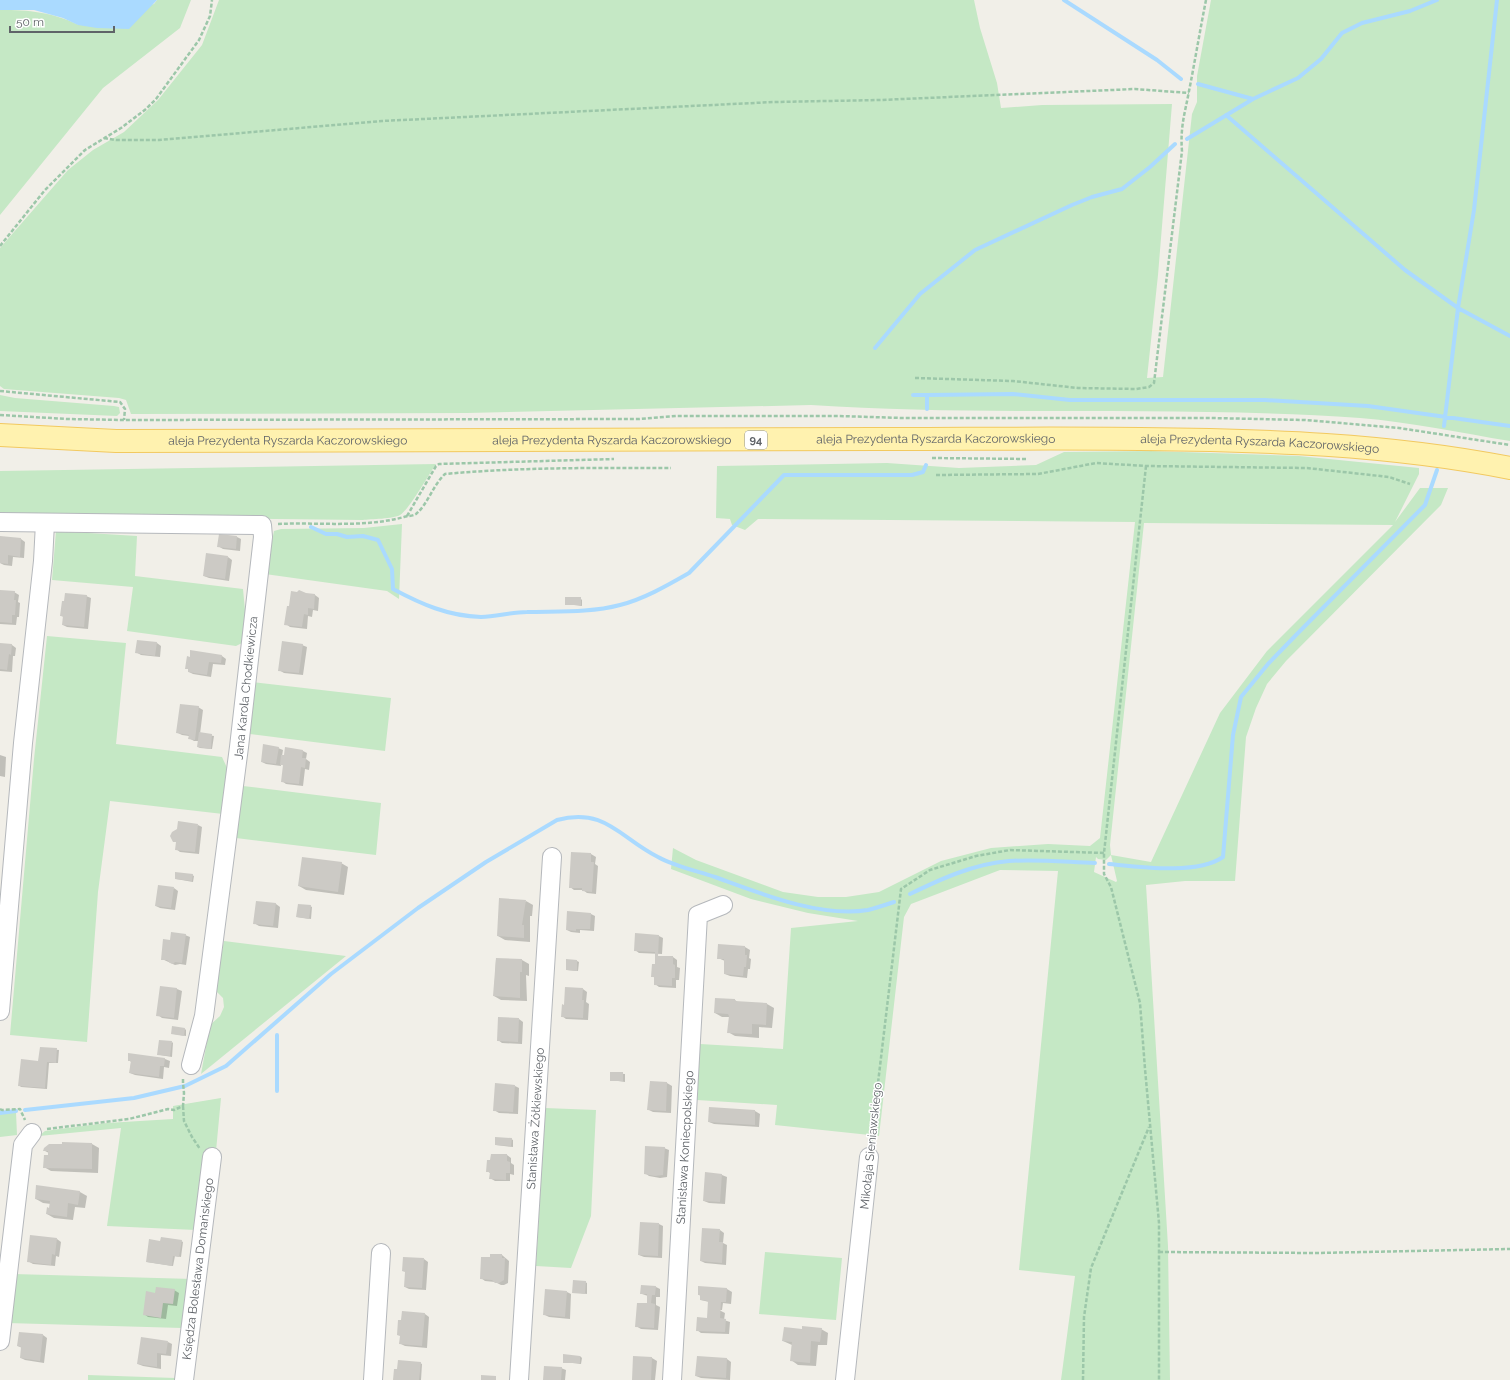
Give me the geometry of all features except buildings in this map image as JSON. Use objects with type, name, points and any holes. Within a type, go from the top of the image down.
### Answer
[{"type":"main road","name":"aleja Prezydenta Ryszarda Kaczorowskiego","points":[[0,435],[116,441],[1045,438],[1215,439],[1300,442],[1378,448],[1510,468]]},
{"type":"street","points":[[0,522],[262,524]]},
{"type":"street","points":[[0,1011],[23,743],[43,561],[45,523]]},
{"type":"street","name":"Jana Karola Chodkiewicza","points":[[190,1065],[204,1016],[239,747],[263,537],[262,524]]},
{"type":"street","name":"Stanisława Żółkiewskiego","points":[[519,1380],[552,857]]},
{"type":"street","name":"Stanisława Koniecpolskiego","points":[[672,1380],[698,915],[723,905]]},
{"type":"street","points":[[0,1341],[23,1145],[32,1133]]},
{"type":"street","name":"Księdza Bolesława Domańskiego","points":[[184,1380],[212,1157]]},
{"type":"street","name":"Mikołaja Sieniawskiego","points":[[846,1380],[869,1157]]},
{"type":"street","points":[[373,1380],[381,1253]]},
{"type":"path","points":[[0,246],[45,190],[85,150],[121,128],[140,114],[156,99],[199,40],[210,16],[212,0]]},
{"type":"path","points":[[915,378],[1013,381],[1078,388],[1136,389],[1149,387],[1154,383],[1182,151],[1181,135],[1206,0]]},
{"type":"path","points":[[104,138],[116,140],[159,140],[382,121],[774,102],[880,100],[1135,89],[1189,93]]},
{"type":"path","points":[[0,391],[120,402],[125,408],[124,420]]},
{"type":"path","points":[[0,415],[67,419],[124,420],[639,419],[676,416],[1211,418],[1305,420],[1399,428],[1510,445]]},
{"type":"path","points":[[407,516],[436,466],[439,464],[621,459]]},
{"type":"path","points":[[936,475],[1038,474],[1096,463],[1146,466],[1307,468],[1389,477],[1410,484]]},
{"type":"path","points":[[1146,466],[1104,853],[1104,874],[1112,887],[1140,1003],[1159,1223],[1159,1380]]},
{"type":"path","points":[[262,524],[366,523],[415,515],[434,487],[445,474],[479,471],[671,468]]},
{"type":"path","name":"Mikołaja Sieniawskiego","points":[[869,1157],[901,889],[930,870],[976,856],[1010,850],[1104,853]]},
{"type":"path","points":[[183,1083],[184,1120],[192,1137],[202,1152],[212,1157]]},
{"type":"path","points":[[32,1133],[62,1126],[129,1119],[168,1109],[174,1110],[183,1106]]},
{"type":"path","points":[[0,1109],[20,1109]]},
{"type":"path","points":[[1083,1380],[1084,1317],[1091,1268],[1136,1155],[1150,1126]]},
{"type":"path","points":[[1159,1252],[1315,1253],[1510,1249]]},
{"type":"green space","points":[[157,0],[191,0],[180,28],[103,88],[0,215],[0,10],[40,13],[59,17],[79,25],[154,4]]},
{"type":"green space","points":[[219,0],[974,0],[980,28],[997,83],[1001,108],[1042,105],[1172,104],[1158,275],[1147,378],[1163,377],[1192,114],[1197,102],[1197,76],[1211,0],[1510,0],[1510,441],[1417,425],[1360,418],[1223,412],[948,410],[811,405],[467,413],[131,414],[126,400],[119,398],[4,389],[0,386],[0,248],[68,170],[93,150],[124,132],[158,100],[202,45]]},
{"type":"green space","points":[[0,395],[15,398],[114,406],[119,407],[120,413],[117,416],[0,411]]},
{"type":"green space","points":[[1151,451],[1299,456],[1419,468],[1419,474],[1395,522],[1420,488],[1448,488],[1441,505],[1286,661],[1267,684],[1256,708],[1246,737],[1235,881],[1185,881],[1146,885],[1168,1246],[1170,1380],[1061,1380],[1075,1276],[1019,1270],[1058,871],[1000,870],[911,904],[904,917],[879,1136],[775,1125],[777,1105],[697,1100],[700,1044],[783,1049],[791,928],[858,921],[808,913],[751,899],[671,869],[673,848],[696,860],[783,892],[818,897],[846,897],[879,892],[941,861],[991,848],[1048,844],[1090,846],[1100,838],[1135,522],[758,519],[745,530],[732,525],[730,519],[716,518],[717,466],[887,463],[959,468],[1036,465],[1064,452]],"holes":[[[1144,523],[1393,525],[1267,651],[1220,713],[1151,862],[1111,855],[1110,845]],[[1111,855],[1116,882],[1094,872],[1096,857],[1098,859],[1106,860]]]},
{"type":"green space","points":[[436,464],[404,512],[400,515],[388,518],[363,520],[0,516],[0,471]]},
{"type":"green space","points":[[402,524],[399,599],[387,591],[265,574],[274,531],[281,529],[364,528]]},
{"type":"green space","points":[[56,531],[137,536],[135,576],[243,589],[246,621],[242,643],[236,646],[127,631],[133,587],[52,580]]},
{"type":"green space","points":[[47,636],[126,643],[116,744],[222,757],[228,770],[223,814],[110,801],[98,892],[87,1042],[10,1035],[34,759]]},
{"type":"green space","points":[[252,682],[391,698],[385,751],[250,734],[248,728]]},
{"type":"green space","points":[[243,786],[381,803],[376,855],[236,838],[240,790]]},
{"type":"green space","points":[[224,941],[346,956],[201,1074],[210,1025],[220,1016],[224,1007],[223,998],[214,989]]},
{"type":"green space","points":[[221,1098],[216,1151],[207,1148],[196,1230],[107,1226],[121,1128],[39,1136],[45,1131],[67,1128],[107,1123],[173,1119],[173,1106]]},
{"type":"green space","points":[[545,1108],[596,1110],[591,1216],[571,1268],[536,1266]]},
{"type":"green space","points":[[16,1112],[17,1135],[0,1137],[0,1114]]},
{"type":"green space","points":[[765,1252],[842,1258],[836,1320],[759,1314]]},
{"type":"green space","points":[[13,1274],[193,1279],[182,1328],[7,1323]]},
{"type":"green space","points":[[88,1375],[175,1378],[175,1380],[88,1380]]},
{"type":"water","points":[[0,0],[157,0],[129,29],[97,28],[78,25],[63,18],[34,10],[0,10]]},
{"type":"waterway","points":[[1064,0],[1157,60],[1181,79]]},
{"type":"waterway","points":[[1187,139],[1253,99],[1298,78],[1321,59],[1342,33],[1362,23],[1410,11],[1437,0]]},
{"type":"waterway","points":[[1444,426],[1458,308],[1474,210],[1497,0]]},
{"type":"waterway","points":[[1198,84],[1253,99]]},
{"type":"waterway","points":[[1226,115],[1405,270],[1458,308],[1510,336]]},
{"type":"waterway","points":[[875,348],[920,294],[975,250],[1072,205],[1092,197],[1122,189],[1150,167],[1175,144]]},
{"type":"waterway","points":[[927,395],[1013,394],[1070,400],[1265,400],[1368,406],[1510,426]]},
{"type":"waterway","points":[[913,395],[927,395],[927,409]]},
{"type":"waterway","points":[[311,527],[326,534],[337,534],[347,537],[363,536],[378,540],[392,569],[393,589],[414,600],[446,612],[481,617],[521,612],[574,611],[609,608],[638,599],[689,573],[784,475],[912,475],[923,472],[926,465]]},
{"type":"waterway","points":[[1109,864],[1152,868],[1184,868],[1212,863],[1223,857],[1233,735],[1241,697],[1268,664],[1425,505],[1437,470]]},
{"type":"waterway","points":[[25,1110],[134,1098],[185,1086],[226,1066],[331,974],[418,908],[486,862],[557,820],[574,817],[600,821],[611,826],[664,860],[678,866],[715,877],[770,897],[810,907],[849,912],[868,910],[894,902]]},
{"type":"waterway","points":[[910,894],[958,873],[983,865],[1009,861],[1030,860],[1095,863]]},
{"type":"waterway","points":[[277,1035],[277,1091]]},
{"type":"waterway","points":[[0,1113],[16,1111]]}]
